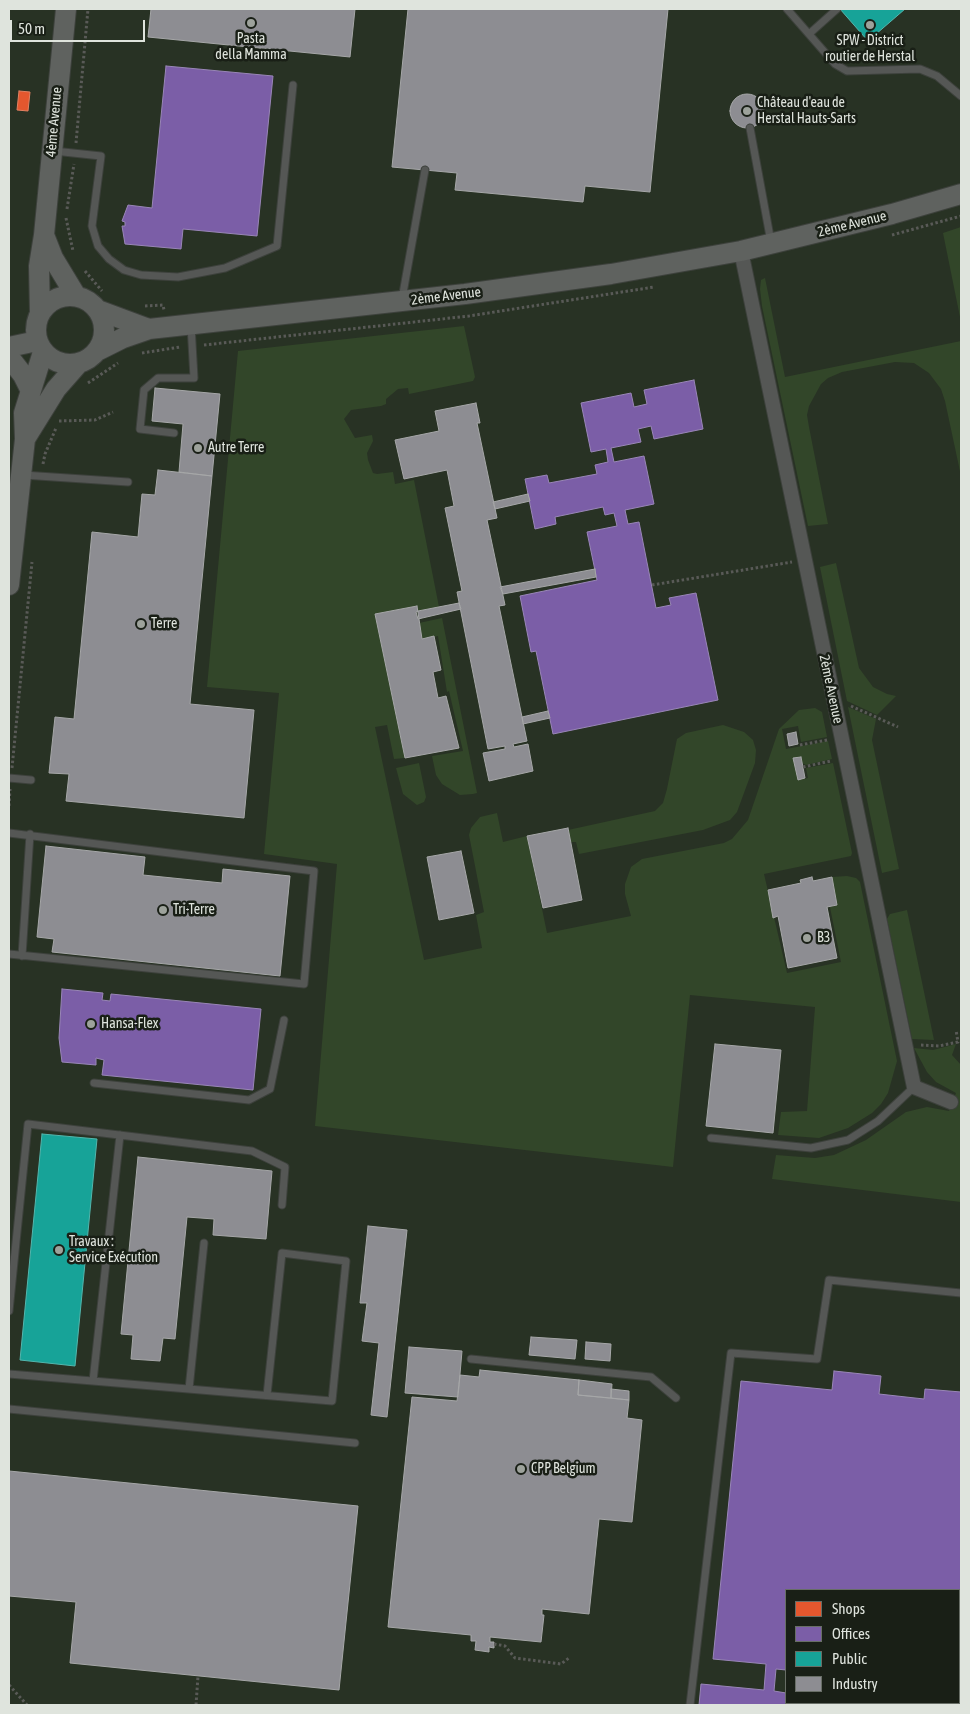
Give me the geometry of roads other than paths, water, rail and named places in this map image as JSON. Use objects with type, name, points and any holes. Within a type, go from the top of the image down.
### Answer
[{"type":"street","name":"4ème Avenue","points":[[9,585],[25,439],[24,413],[40,346],[35,331],[40,314],[39,266],[44,235],[66,9]]},
{"type":"street","name":"2ème Avenue","points":[[97,352],[123,338],[149,329],[402,302],[612,274],[741,251],[961,194]]},
{"type":"street","name":"4ème Avenue","points":[[44,235],[53,258],[76,296],[92,304],[98,310]]},
{"type":"street","name":"2ème Avenue","points":[[741,251],[903,1043],[914,1087]]},
{"type":"street","points":[[40,314],[46,305],[55,299],[65,296],[76,296]]},
{"type":"street","name":"2ème Avenue","points":[[98,310],[149,329]]},
{"type":"street","points":[[97,352],[104,336],[104,323],[98,310]]},
{"type":"street","points":[[9,347],[40,346],[52,359],[63,364],[78,364]]},
{"type":"street","name":"4ème Avenue","points":[[25,439],[56,389],[78,364],[92,357],[97,352]]},
{"type":"street","points":[[9,357],[30,389]]},
{"type":"street","points":[[914,1087],[951,1102]]},
{"type":"lane","points":[[787,9],[835,64],[848,71],[920,69],[937,76],[961,96]]},
{"type":"lane","points":[[809,34],[837,9]]},
{"type":"lane","points":[[51,151],[101,156],[92,226],[98,246],[109,259],[124,270],[141,275],[178,277],[225,268],[277,246],[293,85]]},
{"type":"lane","points":[[750,128],[772,244]]},
{"type":"lane","points":[[402,302],[425,170]]},
{"type":"lane","points":[[174,433],[140,429],[144,390],[158,378],[194,378],[191,325]]},
{"type":"lane","points":[[20,475],[128,482]]},
{"type":"lane","points":[[10,778],[31,780]]},
{"type":"lane","points":[[9,833],[30,834],[314,871],[304,984],[9,954]]},
{"type":"lane","points":[[22,956],[30,834]]},
{"type":"lane","points":[[94,1083],[249,1100],[270,1089],[284,1020]]},
{"type":"lane","points":[[711,1138],[811,1148],[848,1140],[878,1121],[914,1087]]},
{"type":"lane","points":[[9,1311],[28,1124],[252,1151],[285,1167],[282,1205]]},
{"type":"lane","points":[[93,1381],[120,1135]]},
{"type":"lane","points":[[189,1389],[204,1243]]},
{"type":"lane","points":[[9,1374],[332,1401],[346,1261],[282,1254],[267,1395]]},
{"type":"lane","points":[[690,1705],[731,1353],[817,1359],[829,1280],[961,1293]]},
{"type":"lane","points":[[470,1359],[651,1377],[676,1398]]},
{"type":"lane","points":[[9,1409],[355,1443]]},
{"type":"place","name":"Pasta della Mamma","points":[[251,23]]},
{"type":"place","name":"SPW - District routier de Herstal","points":[[870,25]]},
{"type":"place","name":"Château d'eau de Herstal Hauts-Sarts","points":[[747,111]]},
{"type":"place","name":"Autre Terre","points":[[198,448]]},
{"type":"place","name":"Terre","points":[[141,624]]},
{"type":"place","name":"Tri-Terre","points":[[163,910]]},
{"type":"place","name":"B3","points":[[807,938]]},
{"type":"place","name":"Hansa-Flex","points":[[91,1024]]},
{"type":"place","name":"Travaux : Service Exécution","points":[[59,1250]]},
{"type":"place","name":"CPP Belgium","points":[[521,1469]]}]
